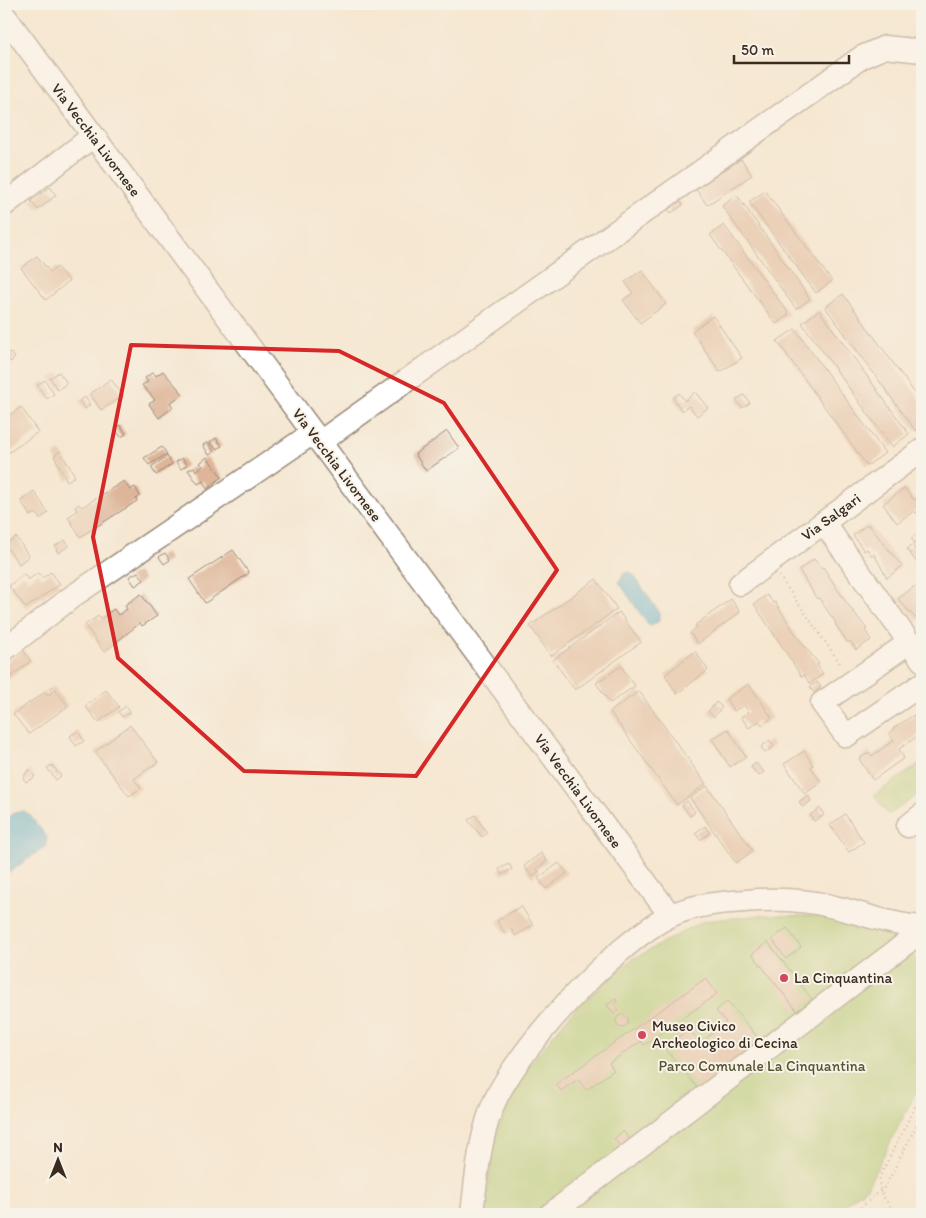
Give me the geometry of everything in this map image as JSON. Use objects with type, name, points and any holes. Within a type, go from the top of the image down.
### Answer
[{"type":"street","name":"Via Vecchia Livornese","points":[[4,15],[670,915]]},
{"type":"street","points":[[4,650],[73,596],[317,438],[862,57],[884,47],[922,51]]},
{"type":"street","points":[[4,204],[93,136]]},
{"type":"street","name":"Via Salgari","points":[[740,584],[824,523],[919,459]]},
{"type":"street","points":[[824,523],[917,648],[853,681],[822,703],[846,736],[922,684]]},
{"type":"street","points":[[472,1214],[483,1136],[491,1109],[506,1078],[524,1052],[578,992],[623,950],[670,915],[707,906],[778,900],[816,903],[922,927]]},
{"type":"street","points":[[551,1214],[922,931]]},
{"type":"path","points":[[770,563],[853,681]]},
{"type":"path","points":[[897,1214],[878,1184],[880,1176],[922,1093]]},
{"type":"path","points":[[853,1214],[881,1190],[890,1177],[922,1115]]},
{"type":"highlighted area","points":[[131,345],[339,351],[444,403],[557,570],[416,776],[244,771],[118,658],[93,537]]},
{"type":"green space","points":[[922,762],[922,792],[888,815],[874,795]]},
{"type":"green space","name":"Parco Comunale La Cinquantina","points":[[763,915],[818,916],[897,934],[922,968],[922,1081],[867,1187],[832,1214],[484,1214],[496,1132],[525,1070],[574,1010],[631,960],[703,921]]},
{"type":"water","points":[[629,572],[633,574],[659,612],[659,621],[651,626],[648,625],[619,582],[623,574]]},
{"type":"water","points":[[24,811],[29,814],[47,837],[46,846],[4,876],[4,820],[14,813]]},
{"type":"building","points":[[741,159],[752,175],[707,205],[696,189]]},
{"type":"building","points":[[50,187],[56,195],[38,210],[31,201]]},
{"type":"building","points":[[765,191],[832,281],[816,293],[749,202]]},
{"type":"building","points":[[737,195],[810,299],[796,309],[722,206]]},
{"type":"building","points":[[677,196],[683,205],[671,213],[665,204]]},
{"type":"building","points":[[724,225],[789,314],[776,324],[710,235]]},
{"type":"building","points":[[37,256],[50,272],[57,267],[69,281],[46,300],[21,268]]},
{"type":"building","points":[[642,270],[666,304],[640,323],[623,300],[633,293],[625,282]]},
{"type":"building","points":[[843,294],[922,403],[922,426],[916,431],[825,307]]},
{"type":"building","points":[[819,310],[909,434],[892,447],[802,323]]},
{"type":"building","points":[[713,316],[742,358],[720,372],[692,331]]},
{"type":"building","points":[[795,329],[885,453],[867,466],[777,341]]},
{"type":"building","points":[[9,352],[15,357],[11,362],[5,357]]},
{"type":"building","points":[[163,371],[183,394],[170,403],[173,407],[159,418],[149,404],[155,400],[142,385],[148,382],[145,378],[153,372],[156,376]]},
{"type":"building","points":[[59,372],[67,383],[58,390],[50,378]]},
{"type":"building","points":[[111,379],[123,396],[101,410],[90,394]]},
{"type":"building","points":[[45,380],[54,394],[47,399],[37,385]]},
{"type":"building","points":[[695,392],[708,408],[697,416],[689,406],[682,411],[673,398],[679,393],[685,401]]},
{"type":"building","points":[[744,395],[750,403],[742,408],[736,400]]},
{"type":"building","points":[[85,397],[90,405],[85,409],[79,401]]},
{"type":"building","points":[[21,407],[38,432],[4,456],[4,419]]},
{"type":"building","points":[[120,425],[126,434],[121,437],[115,429]]},
{"type":"building","points":[[447,431],[459,448],[426,471],[415,454]]},
{"type":"building","points":[[216,438],[222,446],[216,449],[210,442]]},
{"type":"building","points":[[208,442],[214,452],[209,455],[203,445]]},
{"type":"building","points":[[162,447],[167,454],[149,465],[144,458]]},
{"type":"building","points":[[60,451],[75,476],[67,481],[54,456]]},
{"type":"building","points":[[167,456],[172,464],[156,475],[151,467]]},
{"type":"building","points":[[207,457],[222,477],[207,489],[203,481],[198,484],[188,470],[194,467],[196,471],[203,466],[200,463]]},
{"type":"building","points":[[182,458],[187,465],[181,469],[176,462]]},
{"type":"building","points":[[124,481],[130,490],[135,487],[140,496],[136,499],[137,501],[80,537],[68,517],[77,511],[75,507],[79,504],[82,507]]},
{"type":"building","points":[[905,488],[914,500],[917,498],[922,509],[916,513],[914,511],[897,523],[883,504]]},
{"type":"building","points":[[34,491],[48,513],[40,519],[36,513],[30,516],[21,501]]},
{"type":"building","points":[[868,524],[902,566],[887,578],[874,554],[872,556],[867,549],[864,551],[853,535]]},
{"type":"building","points":[[922,530],[922,553],[911,538]]},
{"type":"building","points":[[16,537],[29,556],[19,564],[5,545]]},
{"type":"building","points":[[65,540],[69,546],[58,553],[55,546]]},
{"type":"building","points":[[912,545],[922,558],[922,570],[907,549]]},
{"type":"building","points":[[233,550],[249,573],[205,603],[189,579]]},
{"type":"building","points":[[165,553],[170,560],[164,564],[159,557]]},
{"type":"building","points":[[814,559],[821,568],[823,567],[867,629],[865,630],[871,640],[856,650],[850,641],[848,643],[799,570]]},
{"type":"building","points":[[51,572],[60,584],[26,608],[9,586],[24,574],[28,580],[38,573],[42,578]]},
{"type":"building","points":[[138,572],[144,580],[135,586],[129,577]]},
{"type":"building","points":[[596,579],[617,609],[551,656],[530,626]]},
{"type":"building","points":[[920,582],[922,585],[922,616],[917,620],[898,599]]},
{"type":"building","points":[[141,594],[157,616],[142,626],[140,623],[104,652],[85,625],[98,616],[100,619],[114,609],[118,615],[127,609],[125,605]]},
{"type":"building","points":[[767,595],[773,603],[775,602],[798,638],[819,664],[817,665],[823,674],[810,684],[804,675],[802,677],[754,604]]},
{"type":"building","points":[[731,599],[740,612],[698,644],[690,633],[697,627],[695,625]]},
{"type":"building","points":[[619,612],[641,642],[575,690],[553,660]]},
{"type":"building","points":[[23,650],[31,661],[4,682],[4,664]]},
{"type":"building","points":[[695,651],[708,670],[677,694],[665,675]]},
{"type":"building","points":[[621,666],[635,686],[610,703],[596,683]]},
{"type":"building","points":[[817,682],[821,687],[814,693],[810,687]]},
{"type":"building","points":[[749,684],[772,718],[762,725],[759,721],[749,728],[741,717],[749,712],[744,705],[734,711],[726,699]]},
{"type":"building","points":[[53,686],[68,706],[29,734],[13,714],[45,692],[47,696],[52,692],[50,688]]},
{"type":"building","points":[[106,690],[119,707],[98,722],[85,706]]},
{"type":"building","points":[[639,691],[706,784],[677,805],[610,712]]},
{"type":"building","points":[[716,702],[722,707],[714,717],[708,712]]},
{"type":"building","points":[[126,706],[130,712],[123,717],[118,712]]},
{"type":"building","points":[[922,710],[922,733],[899,749],[904,758],[873,780],[859,759],[869,752],[872,756],[894,740],[889,734],[895,727]]},
{"type":"building","points":[[130,725],[158,762],[134,779],[141,788],[129,796],[95,752]]},
{"type":"building","points":[[728,729],[746,757],[730,767],[712,739]]},
{"type":"building","points":[[78,731],[84,741],[76,746],[70,736]]},
{"type":"building","points":[[770,740],[774,746],[765,753],[761,747]]},
{"type":"building","points":[[804,751],[813,765],[811,767],[821,782],[805,794],[784,764]]},
{"type":"building","points":[[756,763],[764,772],[759,776],[751,767]]},
{"type":"building","points":[[52,765],[61,776],[56,780],[47,768]]},
{"type":"building","points":[[29,769],[35,777],[26,782],[23,778]]},
{"type":"building","points":[[707,786],[753,851],[736,863],[690,798]]},
{"type":"building","points":[[808,795],[811,801],[803,807],[799,802]]},
{"type":"building","points":[[687,801],[695,812],[690,816],[682,805]]},
{"type":"building","points":[[820,808],[824,815],[814,821],[810,815]]},
{"type":"building","points":[[845,814],[864,842],[849,852],[830,825]]},
{"type":"building","points":[[475,815],[487,833],[482,837],[468,820]]},
{"type":"building","points":[[705,826],[710,833],[700,840],[695,833]]},
{"type":"building","points":[[541,853],[547,861],[537,869],[539,871],[532,877],[524,866]]},
{"type":"building","points":[[559,863],[567,873],[546,889],[538,878]]},
{"type":"building","points":[[509,864],[512,869],[502,875],[499,869]]},
{"type":"building","points":[[521,906],[533,925],[515,936],[511,929],[505,934],[497,921]]},
{"type":"building","points":[[787,928],[801,947],[786,959],[772,939]]},
{"type":"building","points":[[768,942],[812,999],[797,1011],[752,954]]},
{"type":"building","name":"Museo Civico Archeologico di Cecina","points":[[706,978],[717,994],[644,1045],[641,1041],[609,1063],[614,1070],[586,1090],[578,1079],[561,1091],[556,1084]]},
{"type":"building","points":[[616,999],[617,1002],[614,1004],[619,1010],[614,1014],[607,1005]]},
{"type":"building","points":[[727,1001],[759,1039],[699,1090],[665,1048],[688,1029],[701,1043],[726,1022],[716,1011]]},
{"type":"building","points":[[620,1015],[624,1015],[628,1021],[624,1027],[620,1027],[616,1023],[616,1019]]},
{"type":"building","points":[[623,1131],[630,1140],[621,1148],[614,1139]]},
{"type":"place","name":"La Cinquantina","points":[[784,978]]},
{"type":"place","name":"Museo Civico Archeologico di Cecina","points":[[642,1035]]}]
